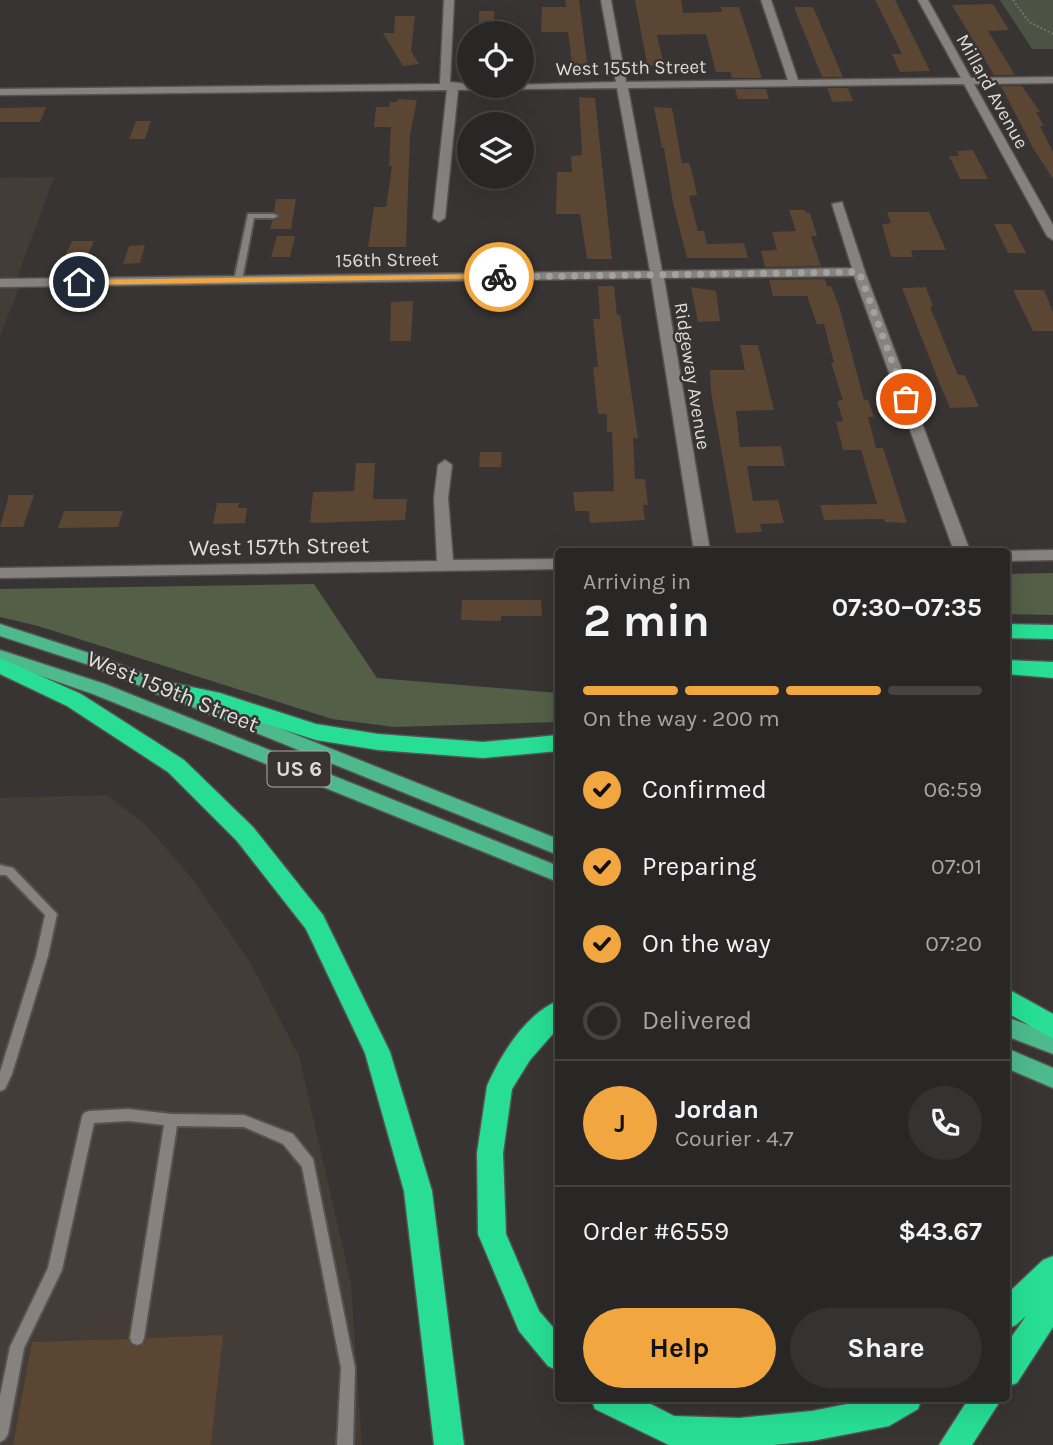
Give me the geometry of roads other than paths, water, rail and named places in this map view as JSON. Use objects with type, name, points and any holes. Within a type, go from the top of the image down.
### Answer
[{"type":"highway","points":[[1010,631],[1053,632]]},
{"type":"highway","points":[[0,665],[74,700],[176,766],[244,834],[315,922],[377,1052],[418,1191],[449,1445]]},
{"type":"highway","points":[[1010,667],[1053,670]]},
{"type":"highway","points":[[163,689],[220,701],[316,732],[378,741],[484,750],[555,743]]},
{"type":"highway","points":[[1010,1001],[1053,1028]]},
{"type":"highway","points":[[555,1015],[521,1052],[500,1086],[490,1153],[492,1234],[529,1321],[555,1352]]},
{"type":"highway","points":[[1010,1311],[1053,1270]]},
{"type":"highway","points":[[1010,1366],[1053,1301]]},
{"type":"highway","points":[[614,1402],[673,1431],[739,1433],[812,1426],[889,1411],[901,1402]]},
{"type":"highway","points":[[954,1445],[984,1402]]},
{"type":"main road","name":"West 159th Street","points":[[0,630],[61,649],[555,846]]},
{"type":"main road","name":"West 159th Street","points":[[0,656],[99,689],[555,873]]},
{"type":"main road","points":[[1010,1028],[1053,1044]]},
{"type":"main road","points":[[1010,1060],[1053,1078]]},
{"type":"street","points":[[439,218],[453,88],[445,83],[449,0]]},
{"type":"street","name":"Ridgeway Avenue","points":[[606,0],[657,275],[702,548]]},
{"type":"street","points":[[766,0],[794,83]]},
{"type":"street","name":"Millard Avenue","points":[[923,0],[1053,236]]},
{"type":"street","name":"West 155th Street","points":[[0,92],[1053,80]]},
{"type":"street","points":[[838,204],[859,272],[961,548]]},
{"type":"street","name":"156th Street","points":[[0,283],[859,272]]},
{"type":"street","points":[[444,566],[441,498],[445,465]]},
{"type":"street","points":[[1010,556],[1053,555]]},
{"type":"street","name":"West 157th Street","points":[[0,573],[555,564]]},
{"type":"lane","points":[[238,280],[251,216],[275,216]]},
{"type":"lane","points":[[0,870],[9,871],[51,914],[42,956],[0,1086]]},
{"type":"lane","points":[[0,1434],[17,1347],[55,1270],[89,1117],[128,1115],[171,1120],[244,1121],[288,1139],[309,1164],[348,1368],[345,1445]]},
{"type":"lane","points":[[137,1338],[171,1120]]}]
